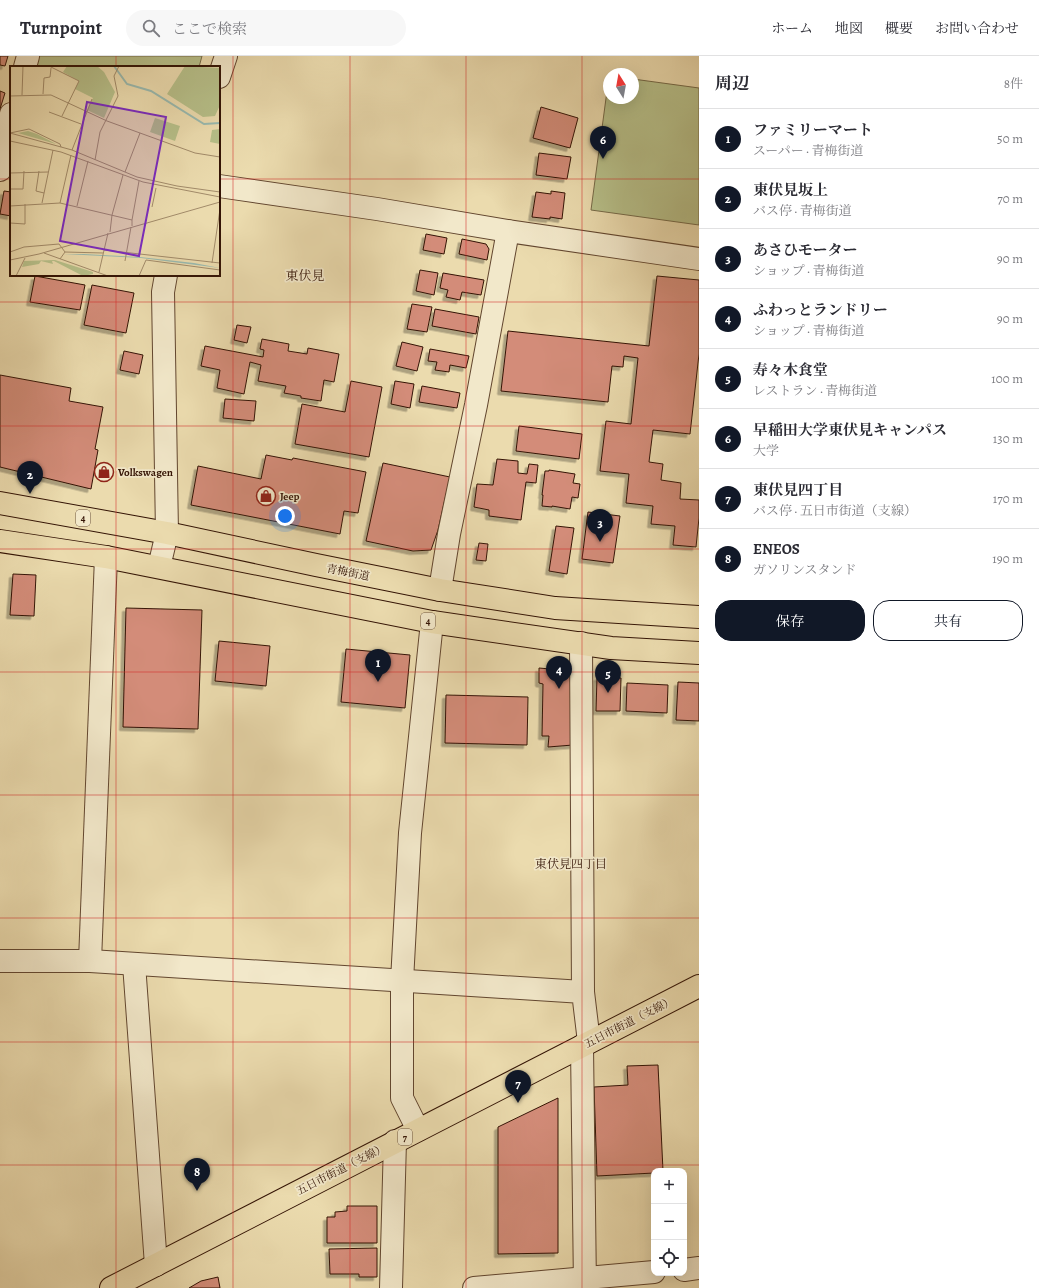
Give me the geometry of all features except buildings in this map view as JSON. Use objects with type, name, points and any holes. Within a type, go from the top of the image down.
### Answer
[{"type":"main road","name":"青梅街道","points":[[0,503],[167,533],[440,590],[555,608],[699,616]]},
{"type":"main road","name":"4","points":[[0,541],[106,557],[432,622],[611,648],[699,653]]},
{"type":"main road","name":"五日市街道（支線）","points":[[111,1288],[699,986]]},
{"type":"street","points":[[24,66],[28,56]]},
{"type":"street","points":[[220,74],[226,56]]},
{"type":"street","points":[[0,170],[7,127]]},
{"type":"street","points":[[220,186],[377,209],[508,231],[699,260]]},
{"type":"street","points":[[440,590],[449,534],[476,405],[508,231]]},
{"type":"street","points":[[159,568],[167,533],[163,292],[166,276]]},
{"type":"street","points":[[90,961],[106,557]]},
{"type":"street","points":[[418,1130],[402,1098],[402,981],[410,833],[432,622]]},
{"type":"street","points":[[581,643],[583,992],[585,1044],[585,1283]]},
{"type":"street","points":[[0,960],[90,961],[583,992]]},
{"type":"street","points":[[134,964],[156,1265]]},
{"type":"street","points":[[391,1288],[395,1141]]},
{"type":"street","points":[[687,1270],[699,1268]]},
{"type":"street","points":[[474,1288],[585,1283],[651,1272]]},
{"type":"green space","points":[[37,56],[202,56],[199,66],[33,66]]},
{"type":"green space","points":[[639,80],[699,88],[699,225],[591,210],[605,104],[639,104]]},
{"type":"place","name":"早稲田大学東伏見キャンパス","points":[[603,159]]},
{"type":"place","name":"Volkswagen","points":[[104,472]]},
{"type":"place","name":"東伏見坂上","points":[[30,494]]},
{"type":"place","name":"Jeep","points":[[266,496]]},
{"type":"place","name":"あさひモーター","points":[[600,542]]},
{"type":"place","name":"ファミリーマート","points":[[378,682]]},
{"type":"place","name":"ふわっとランドリー","points":[[559,689]]},
{"type":"place","name":"寿々木食堂","points":[[608,693]]},
{"type":"place","name":"東伏見四丁目","points":[[518,1103]]},
{"type":"place","name":"ENEOS","points":[[197,1191]]},
{"type":"district","name":"東伏見","points":[[305,275]]},
{"type":"district","name":"東伏見四丁目","points":[[571,864]]}]
